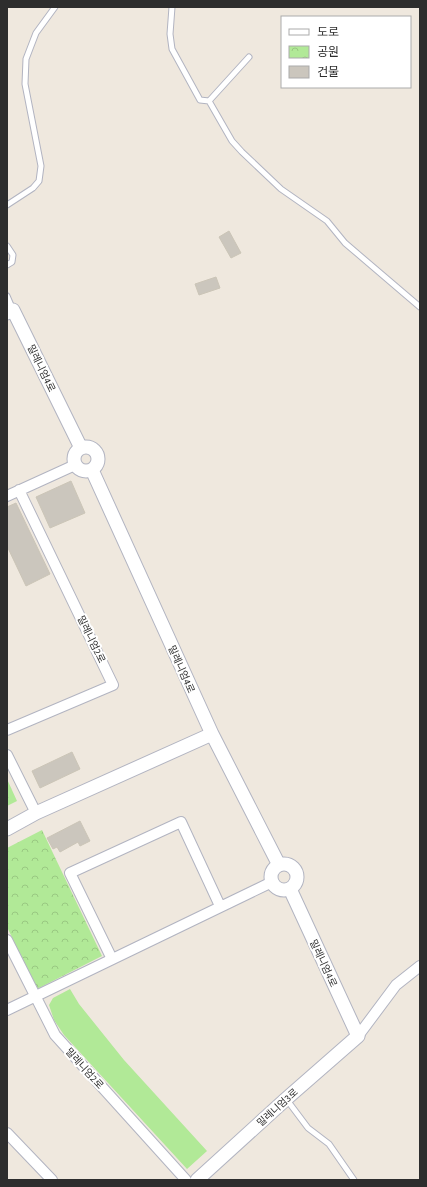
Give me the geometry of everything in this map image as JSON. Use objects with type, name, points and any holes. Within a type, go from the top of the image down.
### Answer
[{"type":"street","name":"밀레니엄4로","points":[[10,312],[81,448]]},
{"type":"street","points":[[89,447],[98,455],[98,463],[92,470],[81,470],[76,465],[74,457],[81,448],[89,447]]},
{"type":"street","points":[[7,496],[76,465]]},
{"type":"street","name":"밀레니엄4로","points":[[92,470],[212,734],[279,865]]},
{"type":"street","name":"밀레니엄2로","points":[[7,730],[114,684],[20,490]]},
{"type":"street","points":[[7,829],[36,813],[212,734]]},
{"type":"street","points":[[7,755],[36,813]]},
{"type":"street","points":[[112,959],[70,873],[181,822],[220,906]]},
{"type":"street","points":[[279,865],[290,865],[297,871],[297,880],[290,889],[280,890],[272,882],[272,872],[279,865]]},
{"type":"street","points":[[7,1010],[272,882]]},
{"type":"street","name":"밀레니엄4로","points":[[290,889],[358,1036]]},
{"type":"street","name":"밀레니엄2로","points":[[7,940],[55,1035],[186,1180]]},
{"type":"street","points":[[358,1036],[396,985],[420,966]]},
{"type":"street","name":"밀레니엄3로","points":[[198,1180],[286,1099],[358,1036]]},
{"type":"street","points":[[7,1133],[52,1180]]},
{"type":"lane","points":[[7,205],[32,188],[39,181],[41,166],[25,84],[26,59],[36,33],[55,7]]},
{"type":"lane","points":[[172,7],[170,34],[172,49],[200,100],[209,100],[249,57]]},
{"type":"lane","points":[[209,100],[232,141],[264,173],[295,201],[322,217],[336,231],[345,243],[420,307]]},
{"type":"lane","points":[[7,246],[13,255],[12,262],[7,265]]},
{"type":"lane","points":[[7,296],[10,312]]},
{"type":"lane","points":[[286,1099],[308,1128],[329,1144],[354,1180]]},
{"type":"green space","points":[[7,779],[17,801],[7,806]]},
{"type":"green space","points":[[42,830],[102,956],[37,989],[7,927],[7,848]]},
{"type":"green space","points":[[70,989],[79,1004],[124,1060],[207,1151],[187,1169],[64,1035],[54,1020],[49,1005],[53,998]]},
{"type":"building","points":[[229,231],[241,253],[231,258],[219,237]]},
{"type":"building","points":[[216,277],[220,288],[199,295],[195,284]]},
{"type":"building","points":[[71,481],[85,513],[50,528],[36,497]]},
{"type":"building","points":[[16,503],[50,574],[26,586],[7,546],[7,507]]},
{"type":"building","points":[[72,752],[80,769],[40,788],[32,771]]},
{"type":"building","points":[[80,821],[90,841],[80,846],[78,842],[60,852],[57,847],[53,849],[47,838]]}]
